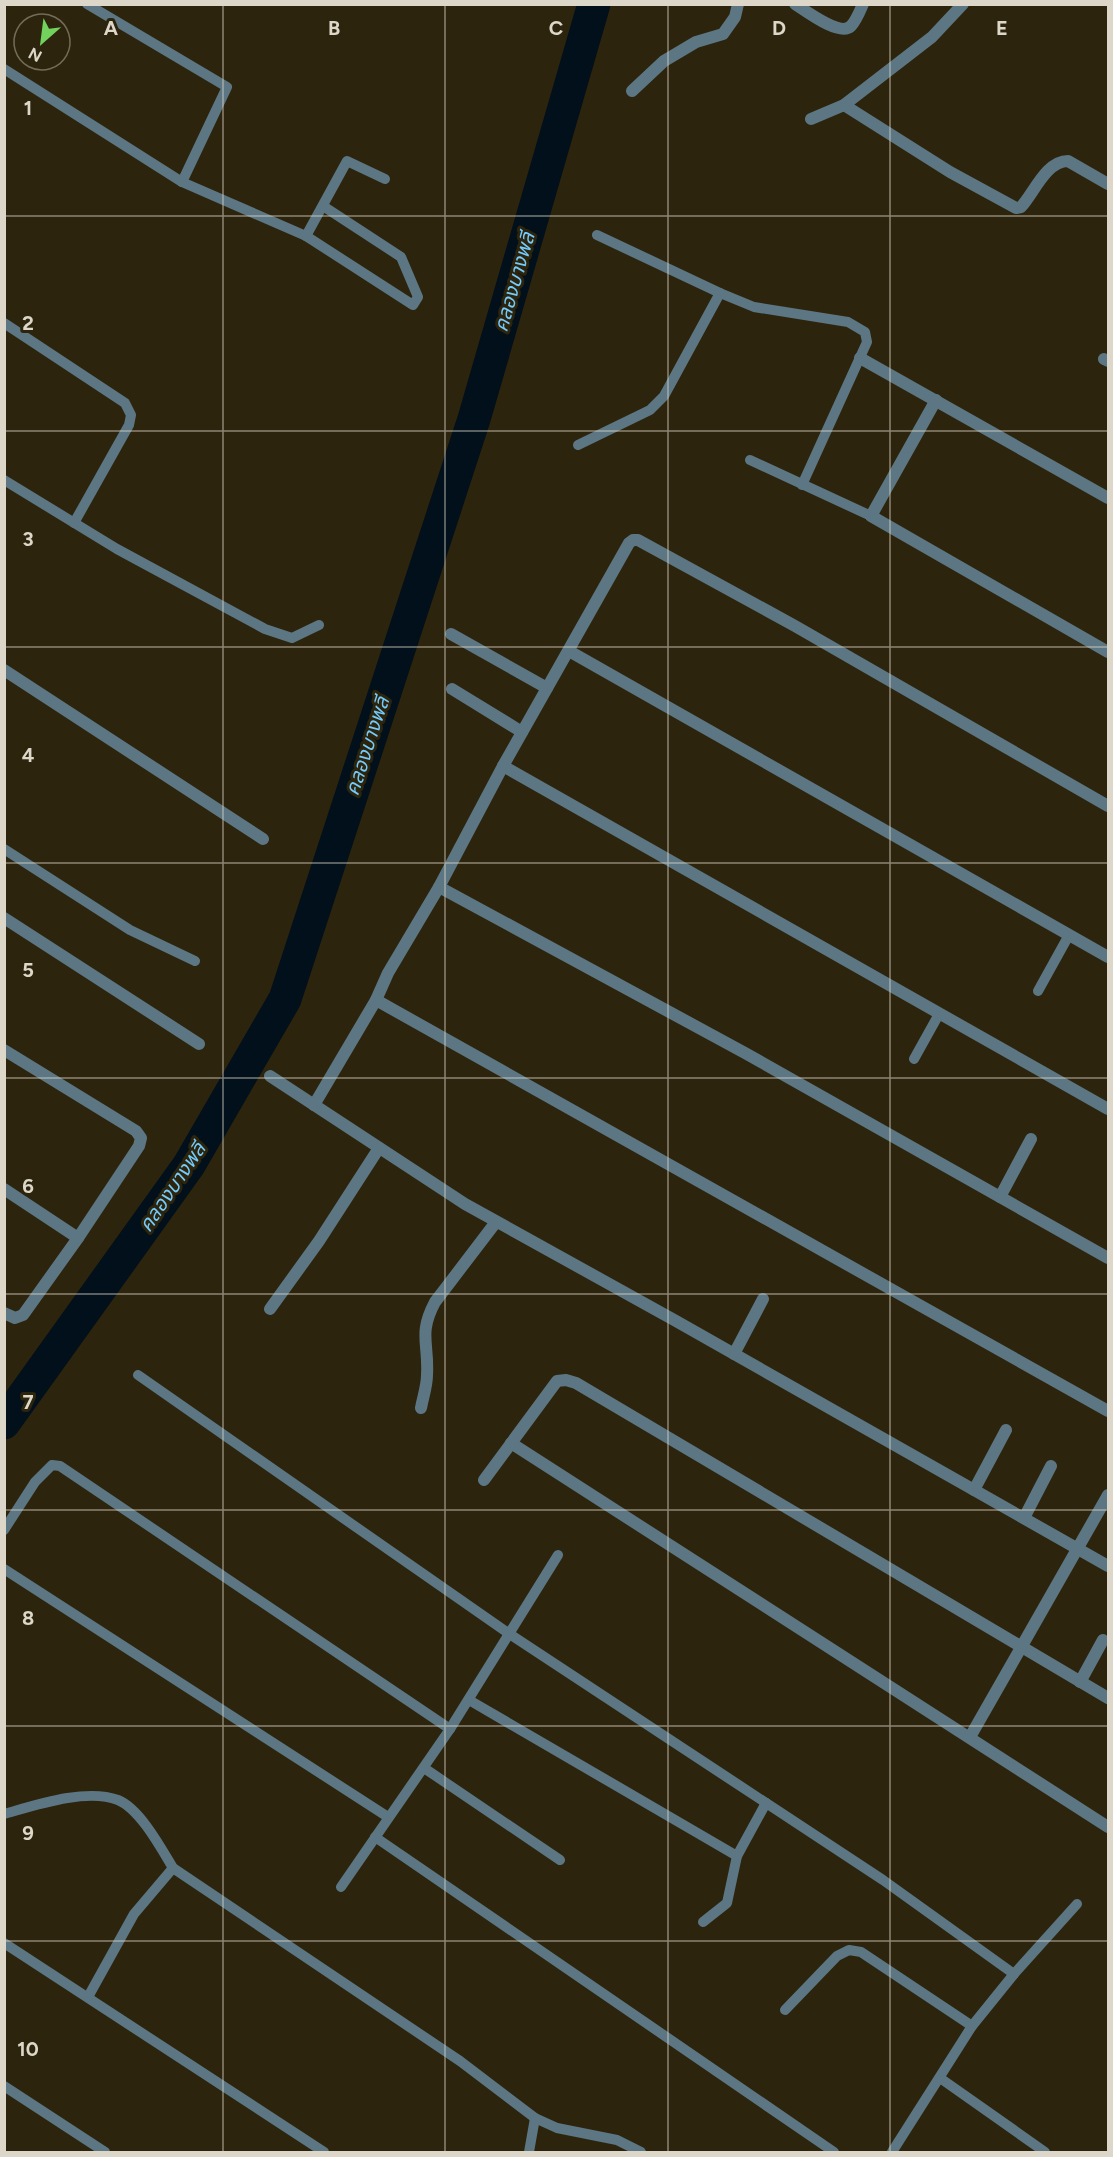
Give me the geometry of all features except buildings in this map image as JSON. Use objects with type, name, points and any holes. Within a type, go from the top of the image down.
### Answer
[{"type":"street","points":[[632,91],[664,61],[696,42],[723,34],[735,17],[738,4]]},
{"type":"street","points":[[795,4],[836,29],[845,30],[852,26],[863,4]]},
{"type":"street","points":[[811,119],[844,105],[932,37],[963,4]]},
{"type":"street","points":[[844,105],[950,172],[1016,208],[1021,207],[1048,171],[1061,161],[1068,161],[1108,184]]},
{"type":"street","points":[[860,358],[1108,498]]},
{"type":"street","points":[[936,400],[871,516],[1108,652]]},
{"type":"street","points":[[314,1105],[376,1000],[388,973],[439,887],[503,766],[629,543],[633,540],[638,540],[795,626],[1108,806]]},
{"type":"street","points":[[452,634],[548,688]]},
{"type":"street","points":[[569,651],[1108,957]]},
{"type":"street","points":[[4,670],[263,839]]},
{"type":"street","points":[[452,689],[522,732]]},
{"type":"street","points":[[503,766],[1108,1109]]},
{"type":"street","points":[[439,887],[746,1053],[1108,1258]]},
{"type":"street","points":[[4,918],[199,1044]]},
{"type":"street","points":[[376,1000],[1108,1411]]},
{"type":"street","points":[[4,1050],[136,1131],[141,1138],[139,1146],[78,1238],[23,1315],[15,1318],[4,1314]]},
{"type":"street","points":[[270,1076],[496,1222],[1108,1566]]},
{"type":"street","points":[[1000,1197],[1031,1139]]},
{"type":"street","points":[[270,1309],[319,1240],[379,1148]]},
{"type":"street","points":[[4,1189],[78,1238]]},
{"type":"street","points":[[421,1408],[428,1375],[424,1326],[427,1316],[435,1302],[496,1222]]},
{"type":"street","points":[[734,1354],[763,1299]]},
{"type":"street","points":[[484,1480],[557,1381],[567,1380],[576,1383],[1108,1698]]},
{"type":"street","points":[[974,1490],[1006,1430]]},
{"type":"street","points":[[511,1443],[1108,1827]]},
{"type":"street","points":[[1024,1518],[1052,1466]]},
{"type":"street","points":[[970,1737],[1108,1495]]},
{"type":"street","points":[[1080,1682],[1103,1640]]},
{"type":"lane","points":[[87,4],[227,87],[182,182]]},
{"type":"lane","points":[[4,69],[182,182],[306,236],[413,305],[418,297],[401,257],[323,206]]},
{"type":"lane","points":[[306,236],[347,160],[385,179]]},
{"type":"lane","points":[[597,235],[754,307],[848,322],[866,332],[867,342],[802,485]]},
{"type":"lane","points":[[578,445],[650,410],[664,396],[720,293]]},
{"type":"lane","points":[[4,323],[125,403],[131,415],[129,424],[74,523]]},
{"type":"lane","points":[[750,460],[871,516]]},
{"type":"lane","points":[[4,480],[117,549],[265,629],[292,638],[319,625]]},
{"type":"lane","points":[[4,849],[130,930],[195,961]]},
{"type":"lane","points":[[1038,991],[1069,935]]},
{"type":"lane","points":[[914,1059],[939,1014]]},
{"type":"lane","points":[[138,1375],[508,1633],[883,1880],[1014,1974]]},
{"type":"lane","points":[[4,1530],[35,1482],[52,1465],[60,1466],[450,1729]]},
{"type":"lane","points":[[341,1887],[469,1700],[508,1633],[558,1555]]},
{"type":"lane","points":[[4,1569],[388,1817]]},
{"type":"lane","points":[[469,1700],[737,1856]]},
{"type":"lane","points":[[424,1768],[560,1860]]},
{"type":"lane","points":[[4,1814],[61,1798],[96,1797],[119,1800],[144,1821],[172,1868],[460,2061],[535,2118],[557,2128],[617,2140],[641,2152]]},
{"type":"lane","points":[[703,1922],[727,1904],[737,1856],[766,1803]]},
{"type":"lane","points":[[375,1838],[834,2152]]},
{"type":"lane","points":[[88,1996],[134,1914],[172,1868]]},
{"type":"lane","points":[[892,2152],[972,2026],[1014,1974],[1077,1904]]},
{"type":"lane","points":[[4,1943],[324,2152]]},
{"type":"lane","points":[[785,2010],[837,1956],[849,1950],[861,1952],[972,2026]]},
{"type":"lane","points":[[940,2078],[1045,2152]]},
{"type":"lane","points":[[4,2086],[105,2152]]},
{"type":"lane","points":[[529,2152],[535,2118]]},
{"type":"waterway","name":"คลองบางพลี","points":[[4,1423],[189,1165],[285,999],[474,419],[594,4]]}]
